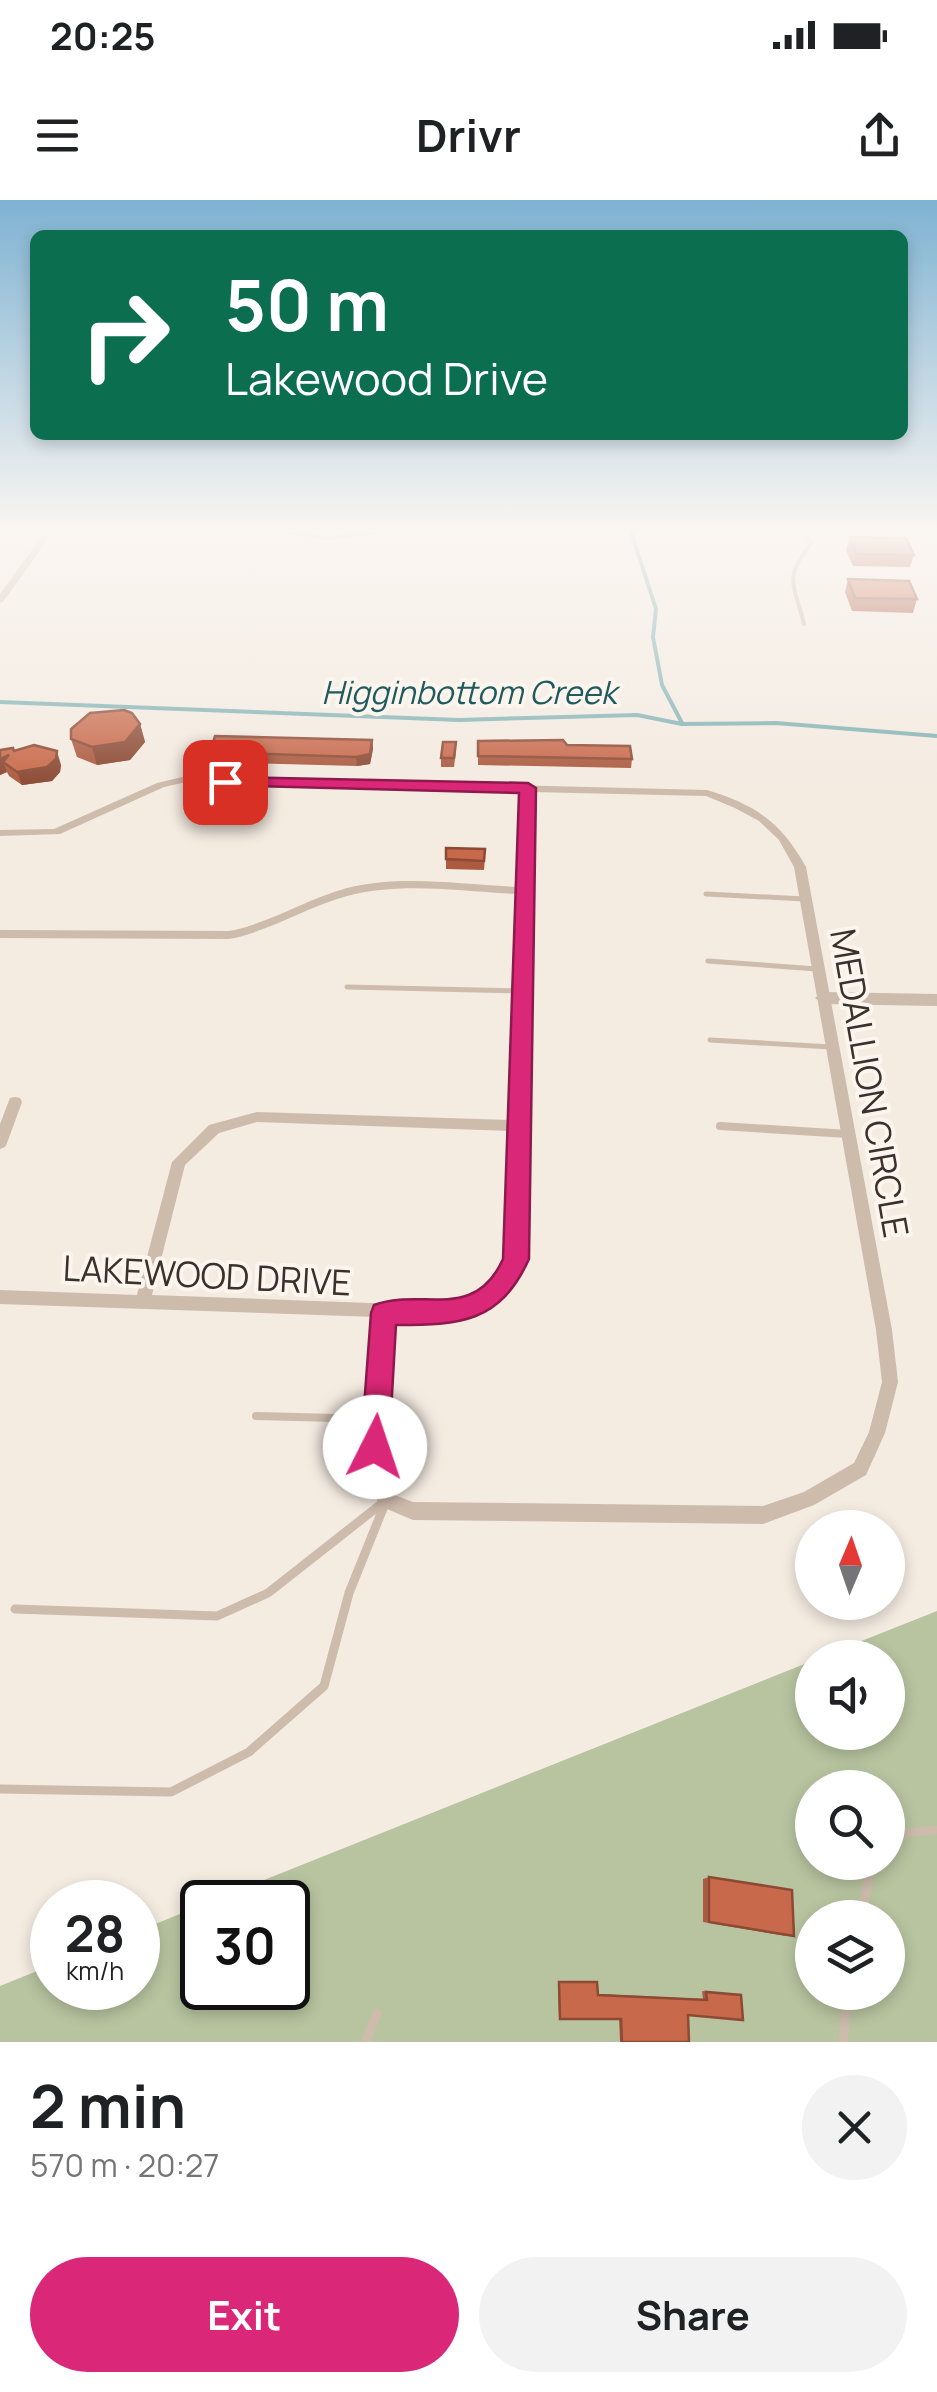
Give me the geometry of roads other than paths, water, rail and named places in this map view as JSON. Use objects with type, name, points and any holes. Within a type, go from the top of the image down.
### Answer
[{"type":"street","name":"MEDALLION CIRCLE","points":[[0,833],[56,832],[161,785],[182,780],[707,793],[746,807],[785,835],[800,867],[890,1382],[878,1433],[860,1469],[808,1500],[763,1515],[413,1512],[386,1500]]},
{"type":"street","name":"LAKEWOOD DRIVE","points":[[0,1297],[450,1313],[483,1302],[506,1280],[516,1259],[528,788]]},
{"type":"street","points":[[0,934],[229,935],[258,930],[311,905],[364,889],[528,891]]},
{"type":"street","points":[[823,998],[937,1000]]},
{"type":"street","points":[[0,1143],[15,1102]]},
{"type":"street","points":[[142,1301],[179,1162],[214,1129],[258,1117],[520,1126]]},
{"type":"street","points":[[384,1313],[374,1476],[386,1500]]},
{"type":"lane","points":[[802,618],[804,624]]},
{"type":"lane","points":[[706,894],[806,899]]},
{"type":"lane","points":[[708,961],[818,969]]},
{"type":"lane","points":[[347,988],[524,991]]},
{"type":"lane","points":[[710,1040],[832,1047]]},
{"type":"lane","points":[[720,1126],[848,1134]]},
{"type":"lane","points":[[256,1416],[377,1419]]},
{"type":"lane","points":[[15,1610],[217,1616],[268,1593],[386,1500]]},
{"type":"lane","points":[[0,1789],[171,1792],[249,1752],[324,1686],[349,1593],[386,1500]]},
{"type":"lane","points":[[905,1833],[937,1830]]},
{"type":"lane","points":[[842,2042],[846,2010]]},
{"type":"lane","points":[[366,2042],[377,2013]]},
{"type":"waterway","points":[[655,618],[653,637],[662,685],[682,723]]},
{"type":"waterway","name":"Higginbottom Creek","points":[[0,702],[459,720],[637,715],[682,724],[776,723],[937,736]]}]
